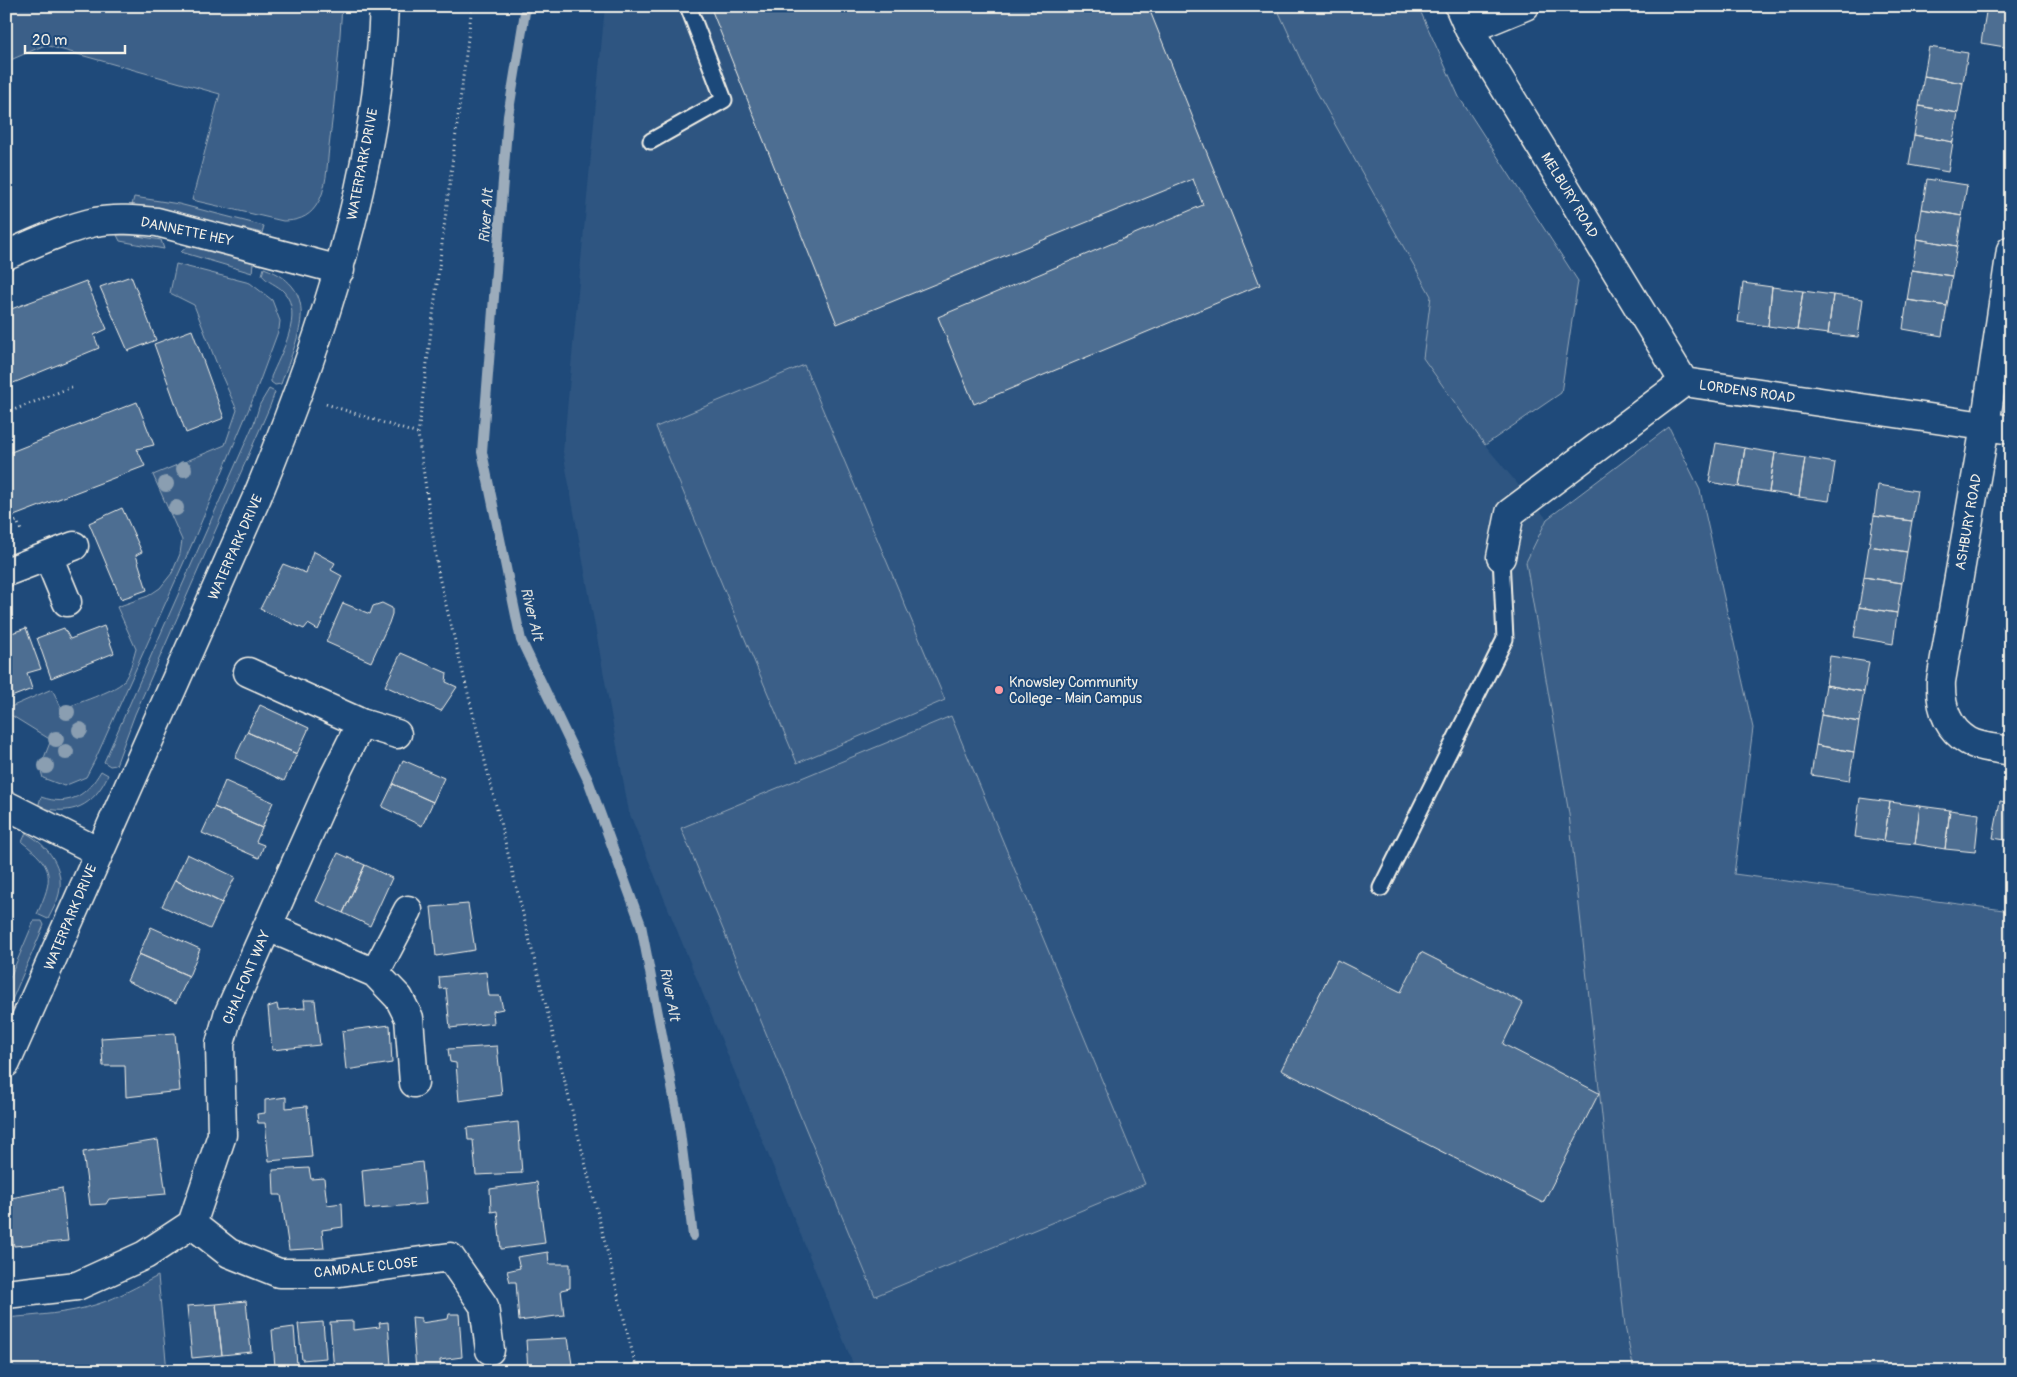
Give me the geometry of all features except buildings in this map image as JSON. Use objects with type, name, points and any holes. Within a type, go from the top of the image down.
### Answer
[{"type":"street","name":"WATERPARK DRIVE","points":[[6,1064],[98,852],[258,497],[286,428],[340,270],[358,196],[382,48],[384,6]]},
{"type":"street","points":[[1464,18],[1524,6]]},
{"type":"street","name":"MELBURY ROAD","points":[[1464,18],[1684,382]]},
{"type":"street","name":"DANNETTE HEY","points":[[6,255],[68,230],[96,222],[131,220],[157,222],[340,270]]},
{"type":"street","name":"ASHBURY ROAD","points":[[2011,250],[1998,428],[1940,681],[1942,706],[1946,718],[1960,735],[1969,742],[1980,746],[2011,751]]},
{"type":"street","name":"LORDENS ROAD","points":[[1501,557],[1510,513],[1684,382],[1998,428]]},
{"type":"street","points":[[6,572],[74,546]]},
{"type":"street","points":[[48,556],[67,602]]},
{"type":"street","points":[[248,672],[361,723],[397,734]]},
{"type":"street","name":"CHALFONT WAY","points":[[192,1224],[222,1135],[220,1044],[228,1015],[334,778],[361,723]]},
{"type":"street","points":[[6,805],[98,852]]},
{"type":"street","points":[[375,973],[408,910]]},
{"type":"street","points":[[268,927],[375,973],[399,998],[409,1018],[414,1083]]},
{"type":"street","points":[[6,1294],[77,1286],[146,1255],[192,1224]]},
{"type":"street","name":"CAMDALE CLOSE","points":[[192,1224],[229,1253],[279,1273],[333,1273],[450,1257],[484,1306],[490,1350]]},
{"type":"lane","points":[[651,141],[724,100],[688,6]]},
{"type":"lane","points":[[1381,888],[1505,639],[1501,557]]},
{"type":"path","points":[[472,6],[418,434],[439,577],[637,1371]]},
{"type":"path","points":[[6,413],[72,387]]},
{"type":"path","points":[[297,395],[418,434]]},
{"type":"shaded area","points":[[6,6],[342,6],[337,76],[326,178],[320,200],[313,210],[301,218],[283,221],[192,200],[220,94],[45,45],[6,62]]},
{"type":"shaded area","name":"Knowsley Community College - Main Campus","points":[[605,6],[1276,6],[1309,78],[1431,296],[1423,358],[1485,445],[1547,519],[1526,563],[1569,814],[1625,1326],[1634,1371],[1020,1371],[1021,1364],[910,1371],[856,1371],[629,812],[563,452]]},
{"type":"shaded area","points":[[1276,6],[1418,6],[1459,97],[1578,281],[1561,393],[1485,445],[1423,358],[1431,296],[1309,78]]},
{"type":"shaded area","points":[[134,197],[179,204],[264,226],[262,233],[151,207],[132,205]]},
{"type":"shaded area","points":[[117,235],[132,235],[161,240],[164,249],[120,241]]},
{"type":"shaded area","points":[[188,246],[253,263],[252,273],[181,252]]},
{"type":"shaded area","points":[[176,264],[250,283],[272,300],[280,321],[279,329],[253,399],[192,544],[95,760],[86,777],[64,786],[43,778],[40,768],[51,740],[6,712],[6,709],[52,689],[62,709],[104,693],[123,682],[136,649],[117,607],[148,596],[160,588],[172,573],[180,554],[182,540],[153,475],[225,445],[237,410],[194,305],[170,293]]},
{"type":"shaded area","points":[[264,268],[283,277],[294,289],[300,303],[301,318],[298,334],[281,384],[275,385],[271,382],[271,377],[289,334],[292,312],[290,301],[284,292],[262,275]]},
{"type":"shaded area","points":[[804,365],[945,700],[797,763],[656,427]]},
{"type":"shaded area","points":[[269,389],[275,392],[270,406],[135,714],[116,765],[110,766],[104,762],[254,423],[260,404]]},
{"type":"shaded area","points":[[1669,427],[1700,490],[1753,728],[1734,874],[2011,911],[2011,1371],[1634,1371],[1625,1326],[1569,814],[1526,562],[1547,519]]},
{"type":"shaded area","points":[[951,716],[1145,1184],[875,1296],[681,828]]},
{"type":"shaded area","points":[[101,771],[108,775],[96,795],[88,802],[71,809],[61,810],[38,807],[41,797],[61,801],[77,797],[90,787]]},
{"type":"shaded area","points":[[26,833],[48,851],[57,866],[60,884],[59,894],[48,919],[37,914],[46,891],[48,874],[40,859],[22,842]]},
{"type":"shaded area","points":[[34,921],[42,921],[44,925],[6,1014],[6,987]]},
{"type":"shaded area","points":[[158,1276],[167,1371],[6,1371],[6,1318],[52,1314],[98,1304]]},
{"type":"waterway","name":"River Alt","points":[[526,6],[508,116],[482,452],[521,640],[588,780],[641,925],[679,1124],[693,1236]]},
{"type":"place","name":"Knowsley Community College - Main Campus","points":[[999,690]]}]
